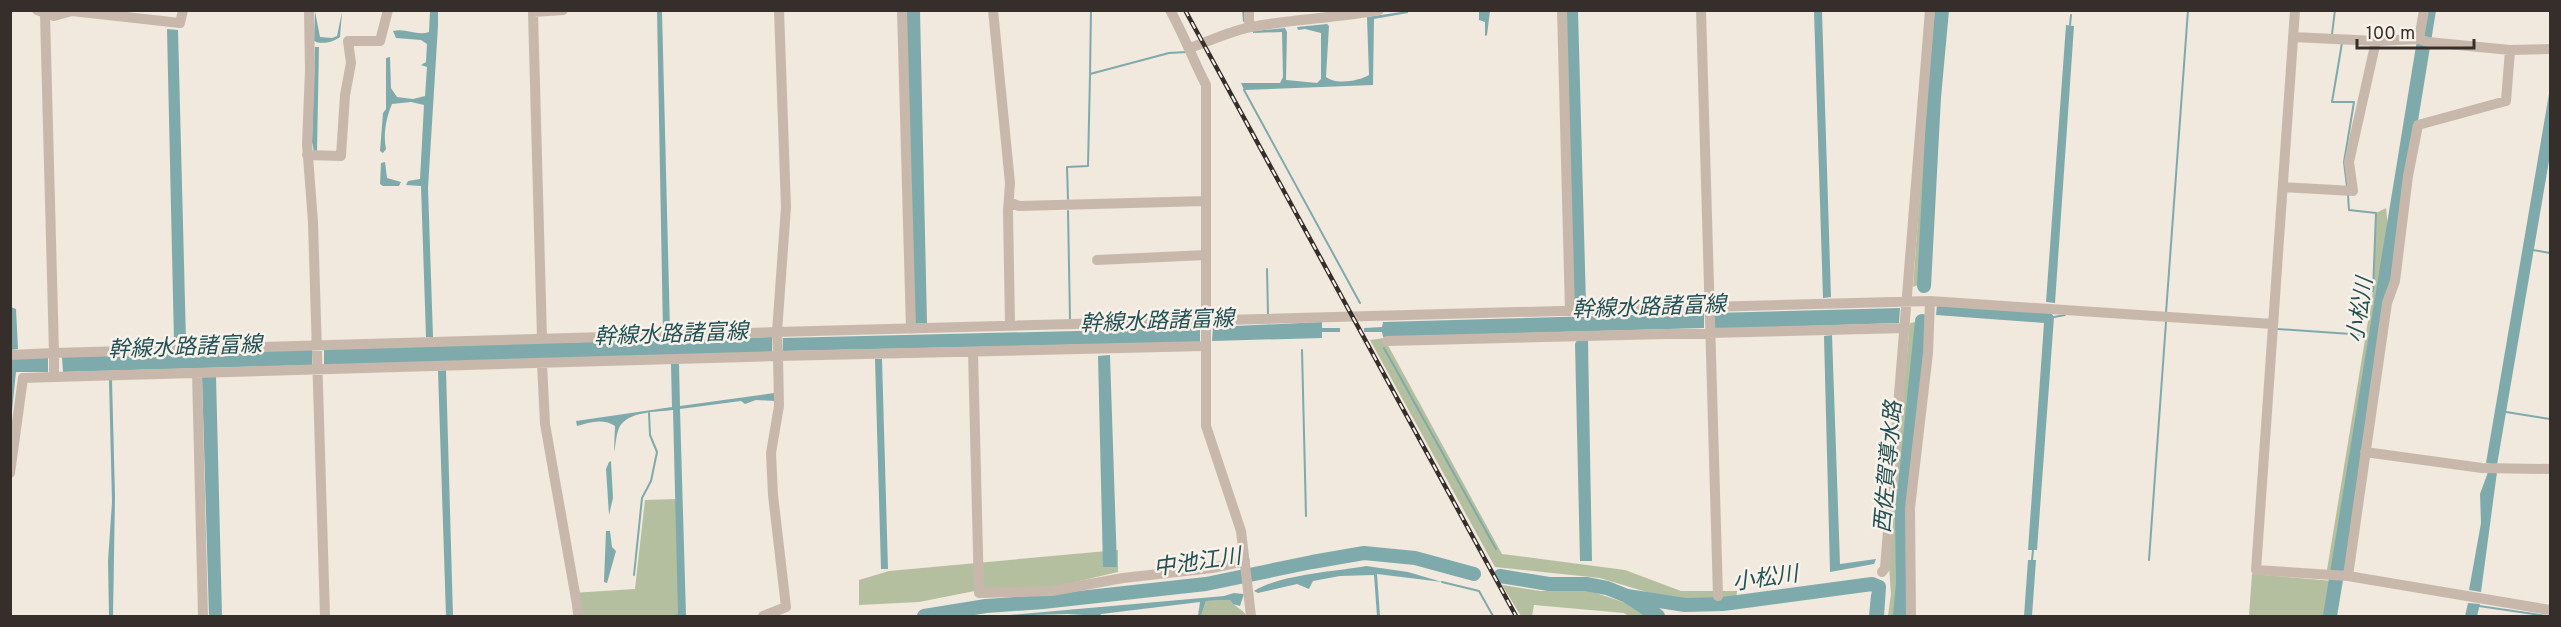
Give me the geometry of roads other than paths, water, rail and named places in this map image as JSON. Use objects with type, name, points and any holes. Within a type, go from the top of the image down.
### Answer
[{"type":"street","points":[[54,365],[41,12],[54,16],[72,11],[180,23],[183,10]]},
{"type":"street","points":[[309,10],[310,70],[307,155],[313,222],[325,616]]},
{"type":"street","points":[[307,155],[341,156],[345,95],[351,63],[348,41],[380,41],[388,10]]},
{"type":"street","points":[[542,338],[533,12],[563,10]]},
{"type":"street","points":[[763,616],[780,613],[786,607],[773,495],[771,453],[778,417],[777,344],[786,207],[778,10]]},
{"type":"street","points":[[902,10],[910,329]]},
{"type":"street","points":[[993,10],[1009,153],[1011,325]]},
{"type":"street","points":[[1170,10],[1206,85],[1206,426],[1238,517],[1251,616]]},
{"type":"street","points":[[1249,10],[1249,27]]},
{"type":"street","points":[[1191,52],[1209,39],[1217,39],[1249,27],[1379,10]]},
{"type":"street","points":[[1562,10],[1569,311]]},
{"type":"street","points":[[1701,10],[1718,596]]},
{"type":"street","points":[[1882,572],[1885,568],[1906,328],[1930,10]]},
{"type":"street","points":[[2295,10],[2256,570],[2348,576],[2550,609]]},
{"type":"street","points":[[2423,41],[2424,10]]},
{"type":"street","points":[[2293,36],[2376,41],[2423,41],[2510,50],[2550,49]]},
{"type":"street","points":[[2283,187],[2353,191],[2349,162],[2376,41]]},
{"type":"street","points":[[2348,576],[2387,303],[2395,281],[2408,176],[2418,125],[2506,101],[2510,50]]},
{"type":"street","points":[[1011,203],[1018,206],[1206,201]]},
{"type":"street","points":[[1097,260],[1206,255]]},
{"type":"street","points":[[1911,616],[1910,508],[1928,353],[1930,301]]},
{"type":"street","points":[[10,355],[54,365],[197,373],[318,357],[542,338],[973,352],[1205,333],[1569,311],[1709,311],[1930,301],[2273,324]]},
{"type":"street","points":[[10,473],[23,378],[54,365],[318,357],[542,363],[777,344],[910,329],[1011,325],[1205,333]]},
{"type":"street","points":[[1387,341],[1710,330],[1906,328]]},
{"type":"street","points":[[973,352],[979,593],[1052,591],[1123,578],[1212,568],[1245,561]]},
{"type":"street","points":[[542,363],[545,424],[579,616]]},
{"type":"street","points":[[197,373],[203,616]]},
{"type":"street","points":[[2366,452],[2492,469],[2550,469]]},
{"type":"water","points":[[315,11],[320,37],[332,38],[337,36],[342,12],[340,37],[327,42],[314,41]]},
{"type":"water","points":[[430,11],[438,11],[438,26],[428,188],[433,337],[426,337],[421,186],[406,185],[408,181],[420,179],[424,105],[411,102],[392,104],[386,126],[386,149],[383,153],[380,151],[383,113],[386,109],[386,58],[390,57],[391,88],[397,97],[413,99],[425,96],[427,67],[421,65],[426,62],[427,44],[421,40],[396,38],[393,31],[429,32]]},
{"type":"water","points":[[657,11],[662,11],[670,331],[663,332]]},
{"type":"water","points":[[906,11],[920,11],[927,323],[915,324]]},
{"type":"water","points":[[1408,11],[1408,13],[1374,19],[1373,85],[1244,90],[1241,83],[1280,83],[1283,77],[1282,32],[1253,33],[1253,31],[1285,28],[1287,32],[1286,80],[1317,83],[1321,79],[1321,33],[1305,29],[1298,30],[1297,27],[1327,24],[1329,26],[1326,77],[1336,81],[1348,81],[1369,75],[1367,17]]},
{"type":"water","points":[[1479,11],[1490,11],[1485,36],[1485,22],[1479,20]]},
{"type":"water","points":[[1566,11],[1578,11],[1586,305],[1575,306],[1573,301]]},
{"type":"water","points":[[1814,11],[1822,11],[1831,297],[1823,298]]},
{"type":"water","points":[[2066,25],[2074,26],[2055,303],[2046,302]]},
{"type":"water","points":[[167,29],[178,30],[186,341],[174,342]]},
{"type":"water","points":[[315,47],[319,47],[317,151],[314,152],[312,142]]},
{"type":"water","points":[[2550,88],[2550,155],[2497,465],[2486,463]]},
{"type":"water","points":[[385,162],[387,178],[401,182],[399,186],[380,184],[381,163]]},
{"type":"water","points":[[1937,305],[2051,313],[2054,317],[2037,550],[2028,550],[2044,323],[1936,315]]},
{"type":"water","points":[[11,307],[16,309],[18,349],[11,350]]},
{"type":"water","points":[[1900,308],[1899,323],[1715,329],[1714,313]]},
{"type":"water","points":[[1704,313],[1704,328],[1383,337],[1382,332],[1364,332],[1364,328],[1382,327],[1383,322]]},
{"type":"water","points":[[1322,322],[1322,328],[1340,328],[1340,332],[1322,332],[1322,338],[1212,341],[1213,327]]},
{"type":"water","points":[[1200,328],[1200,342],[783,351],[783,338]]},
{"type":"water","points":[[1832,335],[1840,564],[1876,559],[1874,564],[1830,572],[1824,336]]},
{"type":"water","points":[[772,337],[772,353],[324,365],[324,349]]},
{"type":"water","points":[[1577,340],[1588,341],[1592,561],[1580,561],[1575,344]]},
{"type":"water","points":[[312,349],[312,365],[63,372],[62,357]]},
{"type":"water","points":[[1110,355],[1117,567],[1103,567],[1098,356]]},
{"type":"water","points":[[48,357],[48,372],[16,372],[11,421],[11,358]]},
{"type":"water","points":[[875,359],[882,359],[888,569],[881,569]]},
{"type":"water","points":[[671,364],[679,364],[680,406],[774,393],[775,401],[756,400],[745,404],[741,401],[680,409],[686,616],[671,616],[678,614],[673,410],[643,413],[623,422],[617,434],[614,452],[615,426],[601,421],[577,426],[576,421],[672,407]]},
{"type":"water","points":[[446,370],[453,616],[446,616],[438,371]]},
{"type":"water","points":[[216,376],[222,616],[209,616],[202,377]]},
{"type":"water","points":[[109,380],[112,380],[115,496],[113,616],[109,616],[108,561],[112,502]]},
{"type":"water","points":[[611,461],[613,498],[609,515],[606,469]]},
{"type":"water","points":[[2488,472],[2497,472],[2481,592],[2469,590],[2481,523],[2480,494]]},
{"type":"water","points":[[606,531],[610,531],[612,547],[616,551],[607,583],[604,582]]},
{"type":"water","points":[[2028,560],[2036,560],[2032,616],[2024,616]]},
{"type":"water","points":[[1366,566],[1408,572],[1442,582],[1377,574],[1380,616],[1377,616],[1374,575],[1340,576],[1313,581],[1309,589],[1297,584],[1258,593],[1254,591],[1265,585],[1293,577]]},
{"type":"water","points":[[1234,593],[1244,594],[1240,606],[1233,604],[1230,600],[1206,601],[1201,616],[1198,616],[1200,602],[1101,614],[1100,616],[1067,614],[999,616],[1224,596]]},
{"type":"water","points":[[2468,603],[2480,604],[2477,616],[2465,616]]},
{"type":"waterway","points":[[1091,10],[1090,74],[1169,53],[1187,52]]},
{"type":"waterway","points":[[1243,10],[1244,21]]},
{"type":"waterway","name":"西佐賀導水路","points":[[1924,286],[1934,97],[1942,10]]},
{"type":"waterway","points":[[2166,313],[2188,10]]},
{"type":"waterway","points":[[2332,34],[2335,10]]},
{"type":"waterway","name":"小松川","points":[[2330,616],[2429,10]]},
{"type":"waterway","points":[[2070,25],[2071,15]]},
{"type":"waterway","points":[[2342,43],[2332,102],[2354,102],[2344,162],[2347,187]]},
{"type":"waterway","points":[[1068,199],[1067,167],[1088,166],[1090,75]]},
{"type":"waterway","points":[[1244,90],[1360,303]]},
{"type":"waterway","points":[[2348,195],[2349,210],[2376,213],[2373,291]]},
{"type":"waterway","name":"幹線水路諸富線","points":[[1068,211],[1070,319]]},
{"type":"waterway","points":[[2533,250],[2550,253]]},
{"type":"waterway","points":[[1267,269],[1268,314]]},
{"type":"waterway","points":[[2054,317],[2065,315]]},
{"type":"waterway","name":"西佐賀導水路","points":[[1900,616],[1903,584],[1902,514],[1922,321]]},
{"type":"waterway","points":[[2149,560],[2166,322]]},
{"type":"waterway","points":[[2278,329],[2365,335]]},
{"type":"waterway","points":[[1384,348],[1496,549]]},
{"type":"waterway","points":[[1302,350],[1306,516]]},
{"type":"waterway","points":[[2506,412],[2550,419]]},
{"type":"waterway","points":[[634,575],[642,498],[651,481],[657,452],[650,435],[649,413]]},
{"type":"waterway","points":[[2032,560],[2033,550]]},
{"type":"waterway","name":"中池江川","points":[[924,616],[986,606],[1206,584],[1364,553],[1415,558],[1474,574]]},
{"type":"waterway","name":"中池江川","points":[[1500,576],[1549,584],[1586,584],[1607,588],[1627,596],[1658,616]]},
{"type":"waterway","points":[[1442,582],[1479,591],[1493,616]]},
{"type":"waterway","name":"小松川","points":[[1627,596],[1685,605],[1723,604],[1872,584],[1879,587],[1877,616]]},
{"type":"waterway","points":[[1870,616],[1872,595]]},
{"type":"waterway","points":[[2479,606],[2547,616]]},
{"type":"railway","points":[[1185,10],[1516,616]]}]
